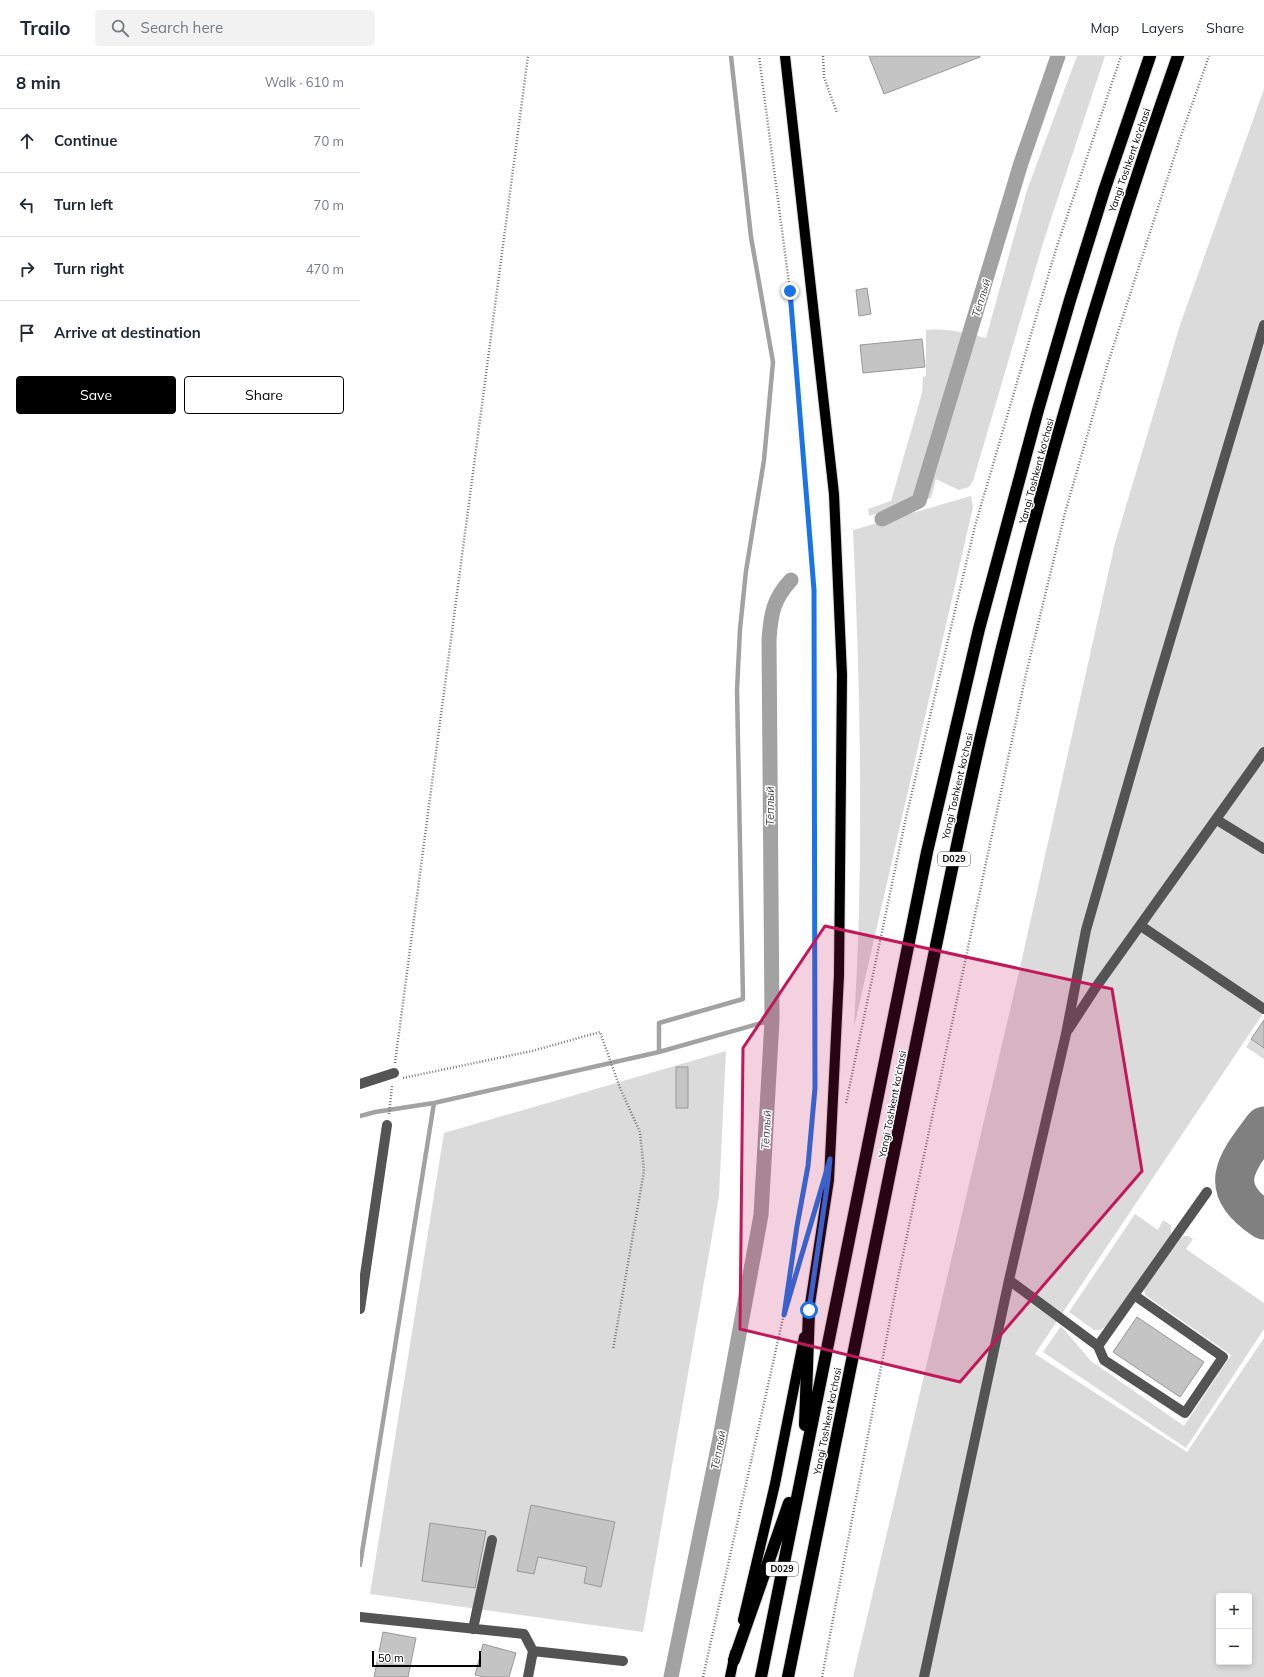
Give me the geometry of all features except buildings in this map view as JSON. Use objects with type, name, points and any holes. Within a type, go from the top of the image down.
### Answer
[{"type":"highway","name":"Yangi Toshkent ko‘chasi","points":[[760,1677],[928,852],[978,629],[1070,300],[1104,191],[1150,56]]},
{"type":"highway","name":"Yangi Toshkent ko‘chasi","points":[[788,1677],[931,969],[984,724],[1036,515],[1098,295],[1133,185],[1178,56]]},
{"type":"highway","points":[[734,1660],[804,1461],[809,1310]]},
{"type":"main road","points":[[730,1677],[775,1484],[809,1310],[828,1180],[839,975],[842,675],[834,494],[785,56]]},
{"type":"street","points":[[924,1677],[1009,1280],[1066,1034],[1088,922],[1153,696],[1264,326]]},
{"type":"street","points":[[1066,1034],[1096,987],[1217,820],[1264,752]]},
{"type":"street","points":[[1217,820],[1264,849]]},
{"type":"street","points":[[1141,926],[1264,1009]]},
{"type":"street","points":[[360,1084],[394,1076]]},
{"type":"street","points":[[360,1309],[387,1125]]},
{"type":"street","points":[[1098,1346],[1207,1192]]},
{"type":"street","points":[[1009,1280],[1098,1346],[1104,1360],[1185,1413],[1223,1357],[1134,1295]]},
{"type":"street","points":[[474,1629],[492,1540]]},
{"type":"street","points":[[362,1617],[524,1634],[533,1651],[528,1677]]},
{"type":"street","points":[[533,1651],[623,1661]]},
{"type":"path","points":[[387,1125],[528,56]]},
{"type":"path","points":[[759,56],[790,291],[814,590],[815,1088],[808,1166],[797,1226],[784,1315]]},
{"type":"path","points":[[823,56],[824,77],[837,114]]},
{"type":"path","points":[[844,1110],[852,1081],[905,822],[975,526],[1056,249],[1120,56]]},
{"type":"path","points":[[822,1677],[898,1278],[1030,659],[1065,513],[1108,363],[1178,143],[1209,56]]},
{"type":"path","points":[[394,1076],[532,1052],[600,1032],[620,1088],[640,1132],[644,1171],[613,1350]]},
{"type":"path","points":[[703,1677],[784,1315],[808,1233]]},
{"type":"highlighted area","points":[[825,926],[1112,989],[1142,1171],[960,1382],[740,1329],[743,1048]]},
{"type":"shaded area","points":[[1077,56],[1105,56],[1043,243],[973,481],[969,487],[959,490],[936,479],[931,498],[869,516],[868,509],[891,501],[922,393],[923,377],[926,376],[926,330],[949,330],[986,338],[1027,190]]},
{"type":"shaded area","points":[[1264,89],[1264,1012],[1035,1354],[1187,1452],[1264,1338],[1264,1677],[853,1677],[1019,972],[1115,543],[1180,325]]},
{"type":"shaded area","points":[[971,496],[973,507],[854,1027],[859,912],[860,768],[857,625],[853,530]]},
{"type":"shaded area","points":[[1251,1039],[1264,1048],[1264,1059],[1246,1047]]},
{"type":"shaded area","points":[[726,1051],[719,1196],[643,1632],[370,1594],[444,1133]]},
{"type":"shaded area","points":[[1135,1214],[1158,1230],[1163,1220],[1171,1225],[1171,1235],[1105,1327],[1100,1330],[1094,1330],[1069,1312]]},
{"type":"shaded area","points":[[1184,1236],[1188,1236],[1193,1239],[1186,1249],[1264,1303],[1264,1329],[1186,1448],[1043,1352],[1061,1326],[1091,1361],[1184,1426],[1231,1355],[1145,1295],[1144,1288]]},
{"type":"waterway","points":[[360,1116],[375,1112],[434,1103],[659,1052],[659,1023],[743,999],[737,690],[740,629],[746,571],[764,460],[773,362],[751,237],[731,56]]},
{"type":"waterway","name":"Тёплый","points":[[882,519],[919,501],[1021,163],[1058,56]]},
{"type":"waterway","name":"Тёплый","points":[[671,1677],[720,1438],[761,1215],[772,1020],[769,639],[774,607],[780,594],[791,580]]},
{"type":"waterway","points":[[659,1052],[772,1020]]},
{"type":"waterway","points":[[360,1565],[434,1103]]},
{"type":"taxiway","points":[[1264,1126],[1245,1152],[1235,1175],[1235,1186],[1239,1197],[1249,1208],[1264,1220]]},
{"type":"route","points":[[790,291],[814,590],[815,1088],[808,1166],[797,1226],[784,1315],[830,1159],[809,1310]]}]
